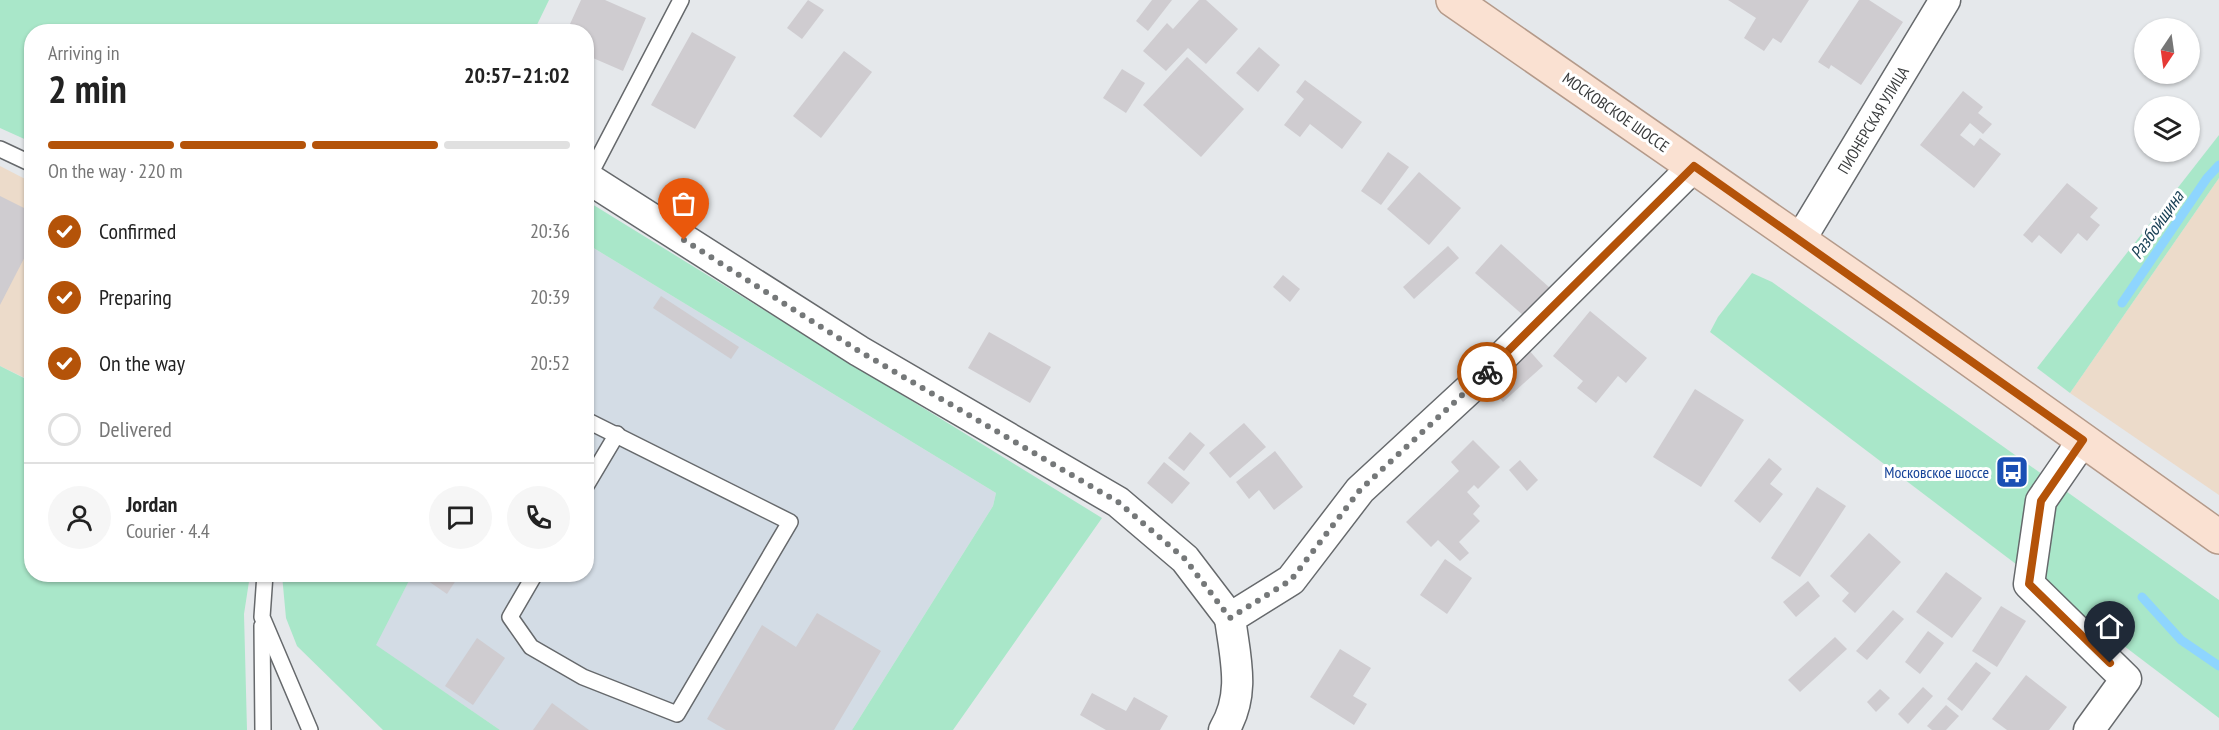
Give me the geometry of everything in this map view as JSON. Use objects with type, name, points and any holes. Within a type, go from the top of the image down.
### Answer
[{"type":"main road","name":"МОСКОВСКОЕ ШОССЕ","points":[[1453,0],[1800,240],[2219,537]]},
{"type":"street","name":"ПИОНЕРСКАЯ УЛИЦА","points":[[1800,240],[1945,0]]},
{"type":"street","points":[[1230,618],[1291,580],[1360,490],[1477,381],[1694,166]]},
{"type":"street","points":[[594,181],[859,351],[1118,502],[1185,559],[1230,618],[1239,690],[1230,721],[1224,730]]},
{"type":"street","points":[[2083,440],[2041,501],[2029,584],[2126,679],[2089,730]]},
{"type":"lane","points":[[594,164],[681,0]]},
{"type":"lane","points":[[0,149],[24,160]]},
{"type":"lane","points":[[530,582],[510,617],[531,647],[583,677],[677,714],[790,522],[594,424]]},
{"type":"lane","points":[[594,473],[617,434]]},
{"type":"lane","points":[[263,730],[262,617],[264,582]]},
{"type":"lane","points":[[262,617],[310,730]]},
{"type":"shaded area","points":[[0,166],[24,178],[24,378],[0,366]]},
{"type":"shaded area","points":[[2219,178],[2219,495],[2070,393]]},
{"type":"shaded area","points":[[594,248],[996,493],[993,506],[852,730],[500,730],[375,645],[408,582],[594,582]]},
{"type":"green space","points":[[0,0],[549,0],[537,24],[24,24],[24,139],[0,128]]},
{"type":"green space","points":[[2219,135],[2219,178],[2070,393],[2037,368]]},
{"type":"green space","points":[[594,205],[1102,518],[953,730],[852,730],[993,506],[996,493],[594,248]]},
{"type":"green space","points":[[1752,273],[1772,282],[2219,600],[2219,718],[1710,332],[1718,317]]},
{"type":"green space","points":[[0,366],[24,378],[24,582],[249,582],[244,614],[247,730],[0,730]]},
{"type":"green space","points":[[283,582],[408,582],[376,645],[500,730],[383,730],[297,646],[286,618]]},
{"type":"building","points":[[581,0],[605,0],[646,18],[623,71],[594,58],[594,24],[570,24]]},
{"type":"building","points":[[808,0],[824,10],[802,39],[787,28]]},
{"type":"building","points":[[1152,0],[1172,0],[1148,31],[1136,21]]},
{"type":"building","points":[[1199,0],[1206,0],[1238,29],[1206,64],[1188,48],[1166,71],[1143,51],[1167,23],[1173,29]]},
{"type":"building","points":[[1728,0],[1809,0],[1781,43],[1773,38],[1764,51],[1744,38],[1756,18]]},
{"type":"building","points":[[1859,0],[1869,0],[1903,22],[1861,85],[1831,65],[1829,69],[1818,62]]},
{"type":"building","points":[[692,32],[736,57],[695,129],[651,105]]},
{"type":"building","points":[[1259,47],[1280,65],[1258,92],[1236,73]]},
{"type":"building","points":[[844,51],[872,72],[821,138],[793,116]]},
{"type":"building","points":[[1187,57],[1244,109],[1201,157],[1143,105]]},
{"type":"building","points":[[1122,69],[1145,83],[1126,113],[1103,98]]},
{"type":"building","points":[[1305,80],[1362,122],[1342,149],[1310,124],[1300,137],[1284,125],[1304,99],[1296,92]]},
{"type":"building","points":[[1963,91],[1983,107],[1978,113],[1992,124],[1983,134],[1970,123],[1960,135],[1974,146],[1980,138],[2001,154],[1974,188],[1920,145]]},
{"type":"building","points":[[1388,152],[1409,167],[1381,205],[1361,191]]},
{"type":"building","points":[[1419,172],[1461,208],[1429,245],[1387,209]]},
{"type":"building","points":[[2067,183],[2098,208],[2090,217],[2100,225],[2087,241],[2078,233],[2061,254],[2039,235],[2032,243],[2023,235]]},
{"type":"building","points":[[0,196],[24,208],[24,258],[0,305]]},
{"type":"building","points":[[1501,244],[1550,288],[1524,316],[1475,273]]},
{"type":"building","points":[[1448,246],[1459,258],[1414,299],[1403,287]]},
{"type":"building","points":[[1283,275],[1300,289],[1290,302],[1273,287]]},
{"type":"building","points":[[661,296],[739,347],[731,359],[653,308]]},
{"type":"building","points":[[1590,311],[1647,358],[1626,383],[1618,376],[1596,403],[1577,388],[1583,381],[1553,356]]},
{"type":"building","points":[[989,332],[1051,367],[1030,403],[968,368]]},
{"type":"building","points":[[1528,349],[1543,366],[1503,402],[1488,385]]},
{"type":"building","points":[[1695,389],[1744,420],[1701,487],[1653,457]]},
{"type":"building","points":[[1244,423],[1266,447],[1230,478],[1209,453]]},
{"type":"building","points":[[1190,432],[1205,445],[1184,471],[1168,458]]},
{"type":"building","points":[[1473,440],[1500,467],[1478,489],[1474,485],[1467,492],[1480,506],[1473,514],[1480,521],[1459,542],[1469,553],[1460,561],[1438,540],[1431,547],[1406,522],[1459,471],[1451,462]]},
{"type":"building","points":[[1275,451],[1303,487],[1274,510],[1259,490],[1249,499],[1236,482]]},
{"type":"building","points":[[1769,458],[1782,469],[1770,484],[1783,494],[1760,523],[1734,501]]},
{"type":"building","points":[[1520,460],[1538,480],[1527,491],[1509,470]]},
{"type":"building","points":[[1164,462],[1190,483],[1172,504],[1147,483]]},
{"type":"building","points":[[1817,487],[1846,506],[1800,577],[1771,558]]},
{"type":"building","points":[[1869,533],[1901,562],[1855,613],[1842,601],[1849,593],[1830,576]]},
{"type":"building","points":[[1445,559],[1472,578],[1447,614],[1420,595]]},
{"type":"building","points":[[1946,572],[1982,598],[1952,638],[1916,612]]},
{"type":"building","points":[[1808,581],[1820,596],[1796,617],[1783,602]]},
{"type":"building","points":[[430,582],[455,582],[447,594]]},
{"type":"building","points":[[2001,606],[2026,621],[1997,667],[1972,651]]},
{"type":"building","points":[[1893,610],[1904,619],[1867,660],[1856,651]]},
{"type":"building","points":[[817,613],[881,651],[834,730],[726,730],[707,719],[762,625],[796,647]]},
{"type":"building","points":[[1928,631],[1944,643],[1920,674],[1905,662]]},
{"type":"building","points":[[1835,637],[1847,649],[1800,692],[1788,680]]},
{"type":"building","points":[[477,638],[505,658],[473,705],[445,686]]},
{"type":"building","points":[[1340,649],[1371,668],[1353,696],[1367,704],[1354,725],[1310,697]]},
{"type":"building","points":[[1976,662],[1991,673],[1962,711],[1947,699]]},
{"type":"building","points":[[2026,675],[2067,707],[2049,730],[2007,730],[1992,719]]},
{"type":"building","points":[[1923,687],[1933,696],[1908,724],[1898,714]]},
{"type":"building","points":[[1880,689],[1890,698],[1876,712],[1867,702]]},
{"type":"building","points":[[1092,693],[1126,711],[1134,697],[1168,716],[1160,730],[1106,730],[1080,715]]},
{"type":"building","points":[[552,703],[589,730],[533,730]]},
{"type":"building","points":[[1946,705],[1959,716],[1946,730],[1932,730],[1927,726]]},
{"type":"waterway","name":"Разбойщина","points":[[2122,303],[2207,178],[2219,165]]},
{"type":"waterway","name":"Разбойщина","points":[[2142,597],[2181,640],[2219,666]]},
{"type":"way so far","points":[[684,240],[859,351],[1118,502],[1185,559],[1230,618],[1291,580],[1360,490],[1487,372]]},
{"type":"place","name":"Московское шоссе","points":[[2012,472]]},
{"type":"route","points":[[1487,372],[1694,166],[2083,440],[2041,501],[2029,584],[2110,663]]}]
